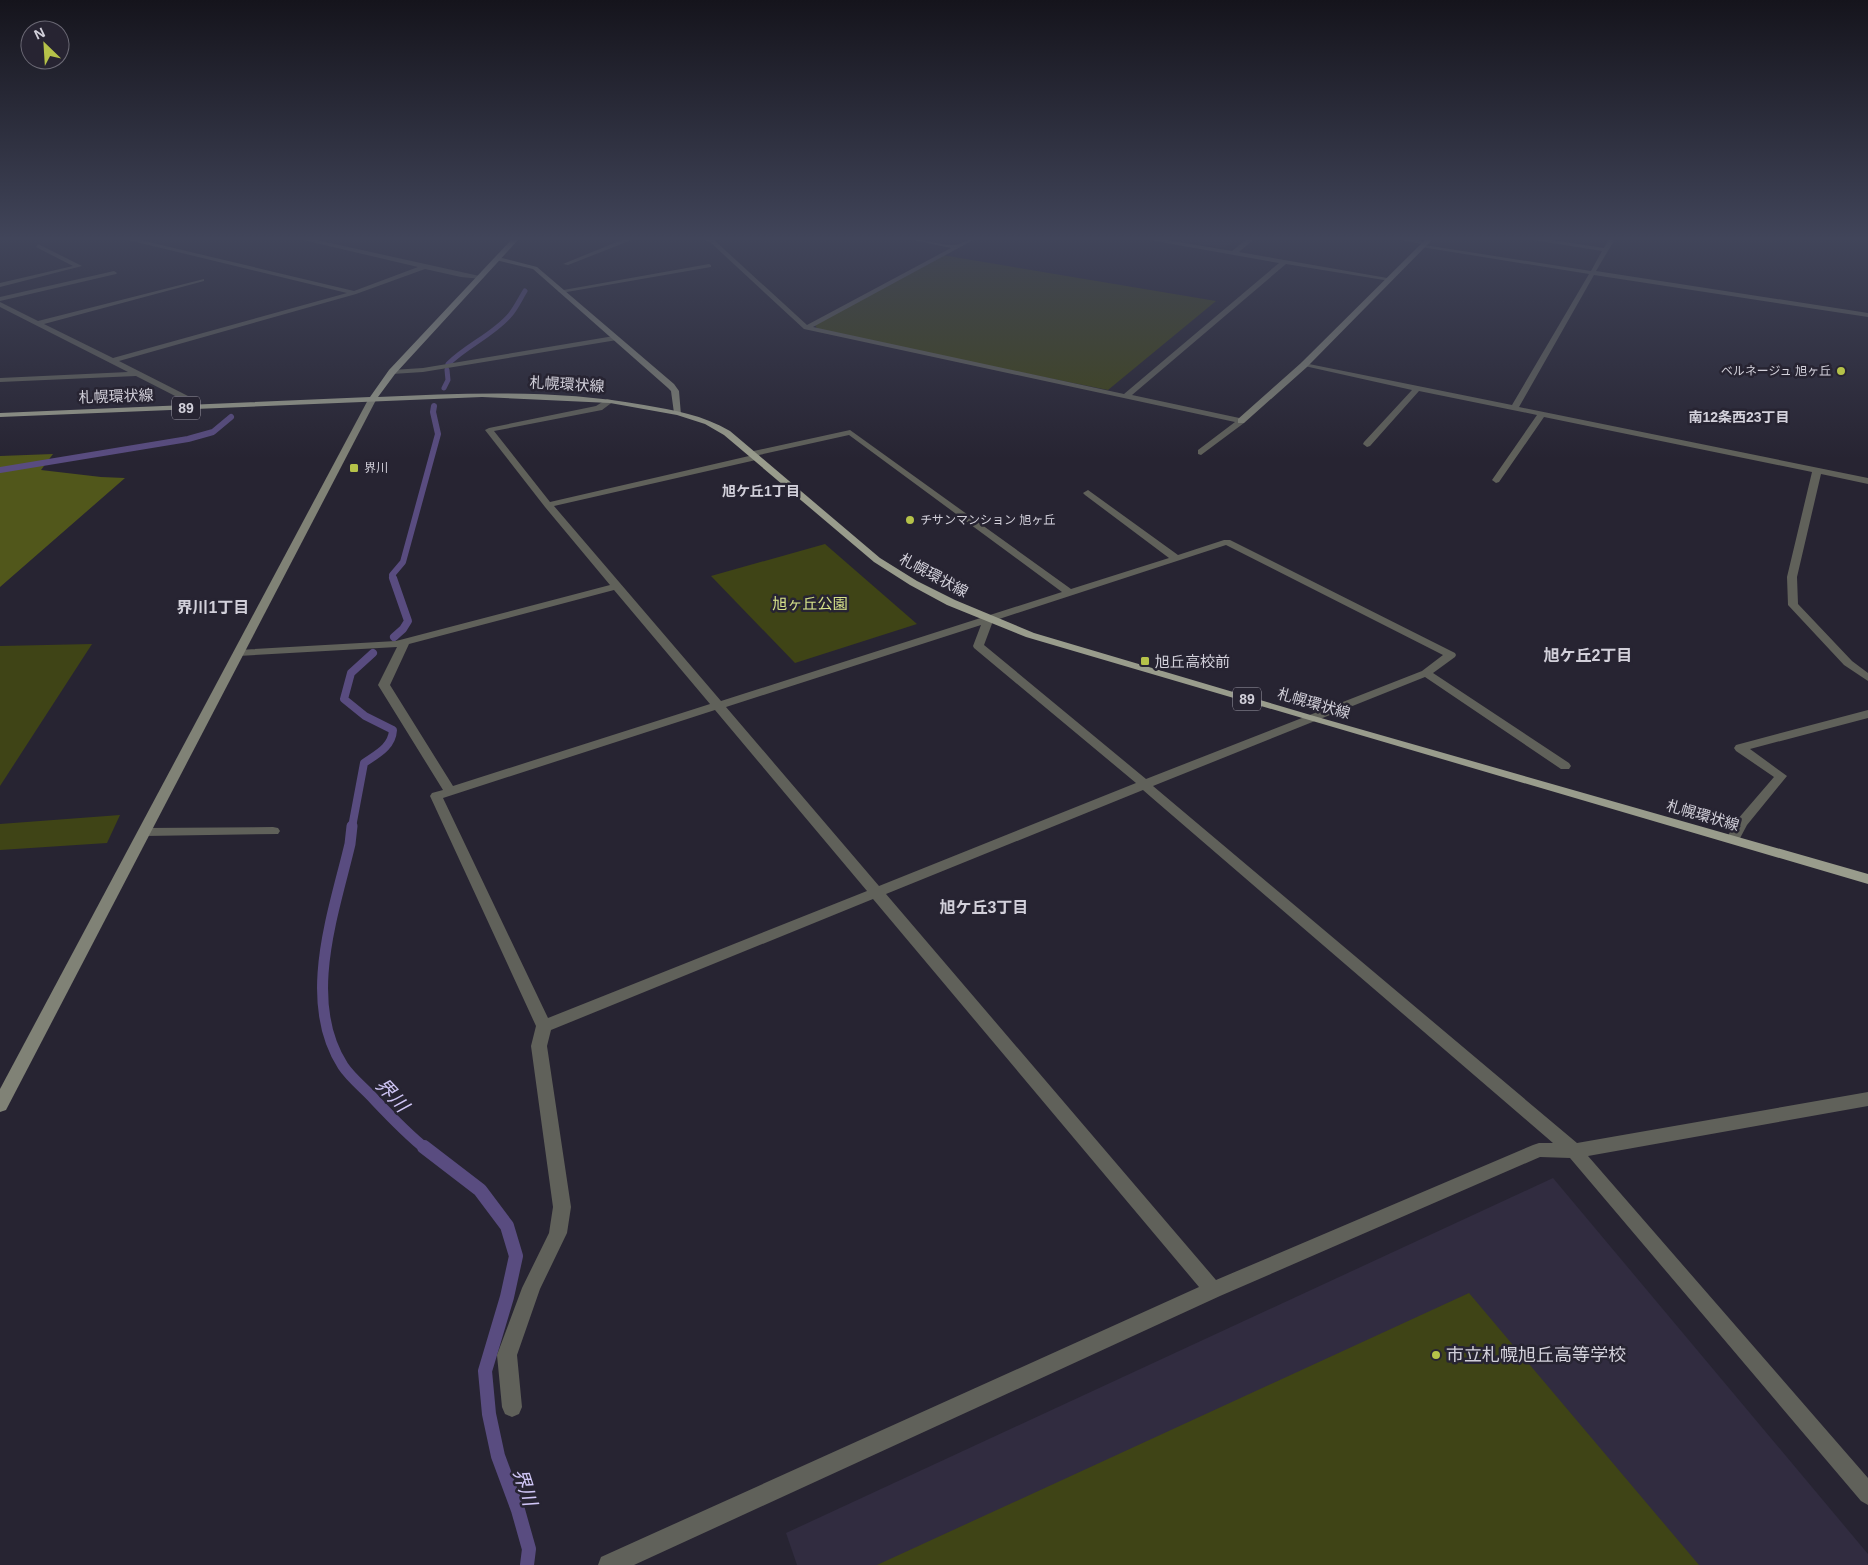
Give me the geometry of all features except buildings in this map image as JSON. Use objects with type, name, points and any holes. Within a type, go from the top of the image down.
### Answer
[{"type":"main road","points":[[372,400],[392,372],[448,312]]},
{"type":"main road","name":"札幌環状線","points":[[0,415],[482,395],[610,401],[678,413],[708,422],[727,433],[877,560],[903,578],[988,619],[1030,635],[1310,718],[1868,879]]},
{"type":"street","points":[[16,312],[186,398],[188,408]]},
{"type":"street","points":[[38,323],[80,312]]},
{"type":"street","points":[[112,361],[286,312]]},
{"type":"street","points":[[585,312],[671,386],[675,391],[678,413]]},
{"type":"street","points":[[789,312],[806,328],[1241,421]]},
{"type":"street","points":[[806,328],[836,312]]},
{"type":"street","points":[[1125,397],[1225,312]]},
{"type":"street","points":[[1201,452],[1241,421],[1304,365],[1357,312]]},
{"type":"street","points":[[1514,409],[1570,312]]},
{"type":"street","points":[[1849,312],[1868,315]]},
{"type":"street","points":[[392,372],[423,370],[614,338]]},
{"type":"street","points":[[1304,365],[1416,390],[1868,481]]},
{"type":"street","points":[[0,380],[138,374]]},
{"type":"street","points":[[1367,444],[1416,390]]},
{"type":"street","points":[[0,1105],[372,400]]},
{"type":"street","points":[[610,401],[598,408],[489,430],[548,505],[1214,1290]]},
{"type":"street","points":[[1496,480],[1541,415]]},
{"type":"street","points":[[548,505],[850,432],[1070,593]]},
{"type":"street","points":[[1817,471],[1792,577],[1793,605],[1848,663],[1868,678]]},
{"type":"street","points":[[1088,493],[1177,559]]},
{"type":"street","points":[[512,1406],[507,1356],[531,1288],[558,1233],[562,1207],[539,1046],[544,1026],[436,796],[1227,542],[1451,656],[1426,673],[544,1026]]},
{"type":"street","points":[[238,653],[396,644],[617,586]]},
{"type":"street","points":[[988,619],[978,646],[1574,1151],[1868,1494]]},
{"type":"street","points":[[405,641],[384,685],[450,792]]},
{"type":"street","points":[[1426,673],[1565,766]]},
{"type":"street","points":[[1733,839],[1742,823],[1781,776],[1740,748],[1868,714]]},
{"type":"street","points":[[145,832],[273,831]]},
{"type":"street","points":[[609,1565],[1214,1290],[1539,1150],[1574,1151],[1868,1098]]},
{"type":"shaded area","name":"市立札幌旭丘高等学校","points":[[1553,1178],[1868,1554],[1868,1565],[797,1565],[786,1533]]},
{"type":"green space","points":[[839,312],[1203,312],[1108,390],[819,332],[815,325]]},
{"type":"green space","points":[[53,454],[41,470],[125,478],[0,587],[0,456]]},
{"type":"green space","name":"旭ヶ丘公園","points":[[825,544],[917,624],[795,663],[711,576]]},
{"type":"green space","points":[[92,644],[0,786],[0,646]]},
{"type":"green space","points":[[120,815],[107,843],[0,850],[0,824]]},
{"type":"green space","points":[[1469,1293],[1699,1565],[877,1565]]},
{"type":"waterway","name":"界川","points":[[448,364],[503,322],[512,312]]},
{"type":"waterway","name":"界川","points":[[444,388],[448,380],[447,370]]},
{"type":"waterway","name":"界川","points":[[393,579],[392,575],[403,562],[438,434],[433,412],[434,406]]},
{"type":"waterway","points":[[0,470],[188,439],[213,432],[231,417]]},
{"type":"waterway","name":"界川","points":[[393,578],[408,621],[403,629],[394,637]]},
{"type":"waterway","name":"界川","points":[[352,827],[364,763],[387,746],[393,730],[365,716],[344,699],[351,673],[373,653]]},
{"type":"waterway","name":"界川","points":[[352,826],[350,844],[336,898],[325,956],[324,1013],[331,1041],[343,1066],[399,1125],[426,1149]]},
{"type":"waterway","name":"界川","points":[[424,1147],[480,1190],[507,1226],[516,1256],[507,1297],[485,1371],[489,1414],[498,1456],[518,1510],[529,1549],[527,1565]]},
{"type":"place","name":"ベルネージュ 旭ヶ丘","points":[[1841,371]]},
{"type":"place","name":"界川","points":[[354,468]]},
{"type":"place","name":"チサンマンション 旭ヶ丘","points":[[910,520]]},
{"type":"place","name":"旭丘高校前","points":[[1145,661]]},
{"type":"place","name":"市立札幌旭丘高等学校","points":[[1436,1355]]},
{"type":"district","name":"南12条西23丁目","points":[[1739,417]]},
{"type":"district","name":"旭ケ丘1丁目","points":[[761,491]]},
{"type":"district","name":"界川1丁目","points":[[213,607]]},
{"type":"district","name":"旭ケ丘2丁目","points":[[1588,655]]},
{"type":"district","name":"旭ケ丘3丁目","points":[[984,907]]}]
